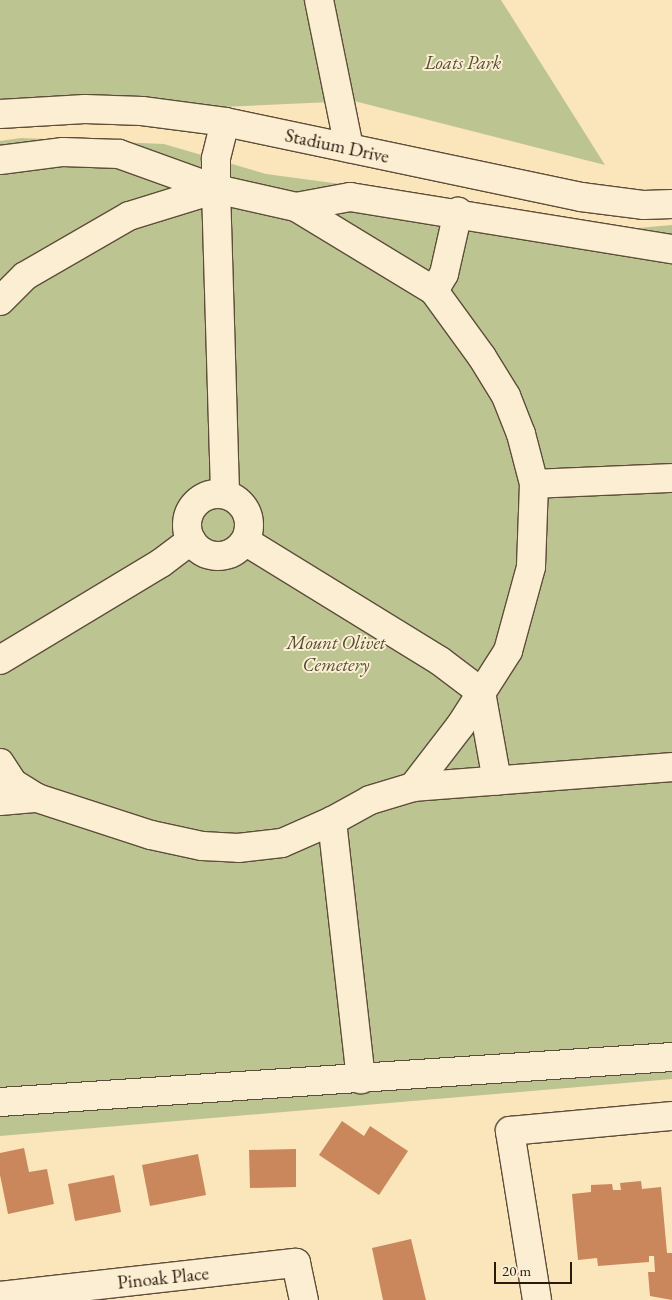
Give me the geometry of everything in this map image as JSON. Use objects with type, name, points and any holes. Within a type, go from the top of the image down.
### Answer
[{"type":"street","points":[[318,0],[349,148]]},
{"type":"street","name":"Stadium Drive","points":[[0,114],[84,109],[142,111],[225,122],[581,197],[644,205],[672,204]]},
{"type":"street","points":[[225,122],[216,160],[225,494]]},
{"type":"street","points":[[0,160],[63,152],[119,154],[216,189],[296,207],[434,291],[454,314],[506,396],[521,434],[534,484],[531,568],[522,610],[508,651],[460,726],[413,787]]},
{"type":"street","points":[[0,301],[25,276],[129,216],[216,189]]},
{"type":"street","points":[[296,207],[350,197],[458,212],[672,249]]},
{"type":"street","points":[[434,291],[444,274],[458,212]]},
{"type":"street","points":[[534,484],[672,478]]},
{"type":"street","points":[[213,493],[225,494],[236,499],[249,518],[245,541],[228,554],[207,554],[194,544],[187,528],[193,506],[213,493]]},
{"type":"street","points":[[245,541],[440,661],[481,692],[497,780]]},
{"type":"street","points":[[0,660],[194,544]]},
{"type":"street","points":[[0,763],[13,783],[37,798],[151,835],[202,846],[238,848],[282,843],[332,821],[370,800],[413,787],[672,766]]},
{"type":"street","points":[[0,801],[37,798]]},
{"type":"street","points":[[332,821],[361,1079]]},
{"type":"street","points":[[0,1102],[672,1057]]},
{"type":"street","points":[[537,1300],[510,1131],[672,1116]]},
{"type":"street","name":"Pinoak Place","points":[[0,1296],[296,1263],[304,1300]]},
{"type":"green space","name":"Loats Park","points":[[0,0],[501,0],[605,165],[354,101],[0,117]]},
{"type":"green space","name":"Mount Olivet Cemetery","points":[[21,138],[164,144],[266,174],[445,198],[627,229],[672,225],[672,1079],[0,1136],[0,141]]},
{"type":"building","points":[[342,1121],[364,1136],[370,1126],[408,1151],[379,1195],[319,1155]]},
{"type":"building","points":[[24,1148],[29,1172],[47,1169],[54,1204],[8,1214],[0,1175],[0,1153]]},
{"type":"building","points":[[296,1149],[296,1187],[250,1188],[249,1150]]},
{"type":"building","points":[[198,1154],[206,1195],[150,1206],[142,1165]]},
{"type":"building","points":[[114,1175],[121,1212],[75,1221],[68,1184]]},
{"type":"building","points":[[641,1181],[642,1189],[661,1187],[667,1253],[672,1253],[672,1300],[650,1296],[648,1272],[655,1272],[654,1256],[649,1256],[649,1262],[598,1266],[597,1258],[578,1260],[572,1194],[591,1192],[591,1185],[612,1184],[613,1190],[621,1190],[620,1183]]},
{"type":"building","points":[[411,1239],[426,1300],[383,1300],[372,1248]]}]
